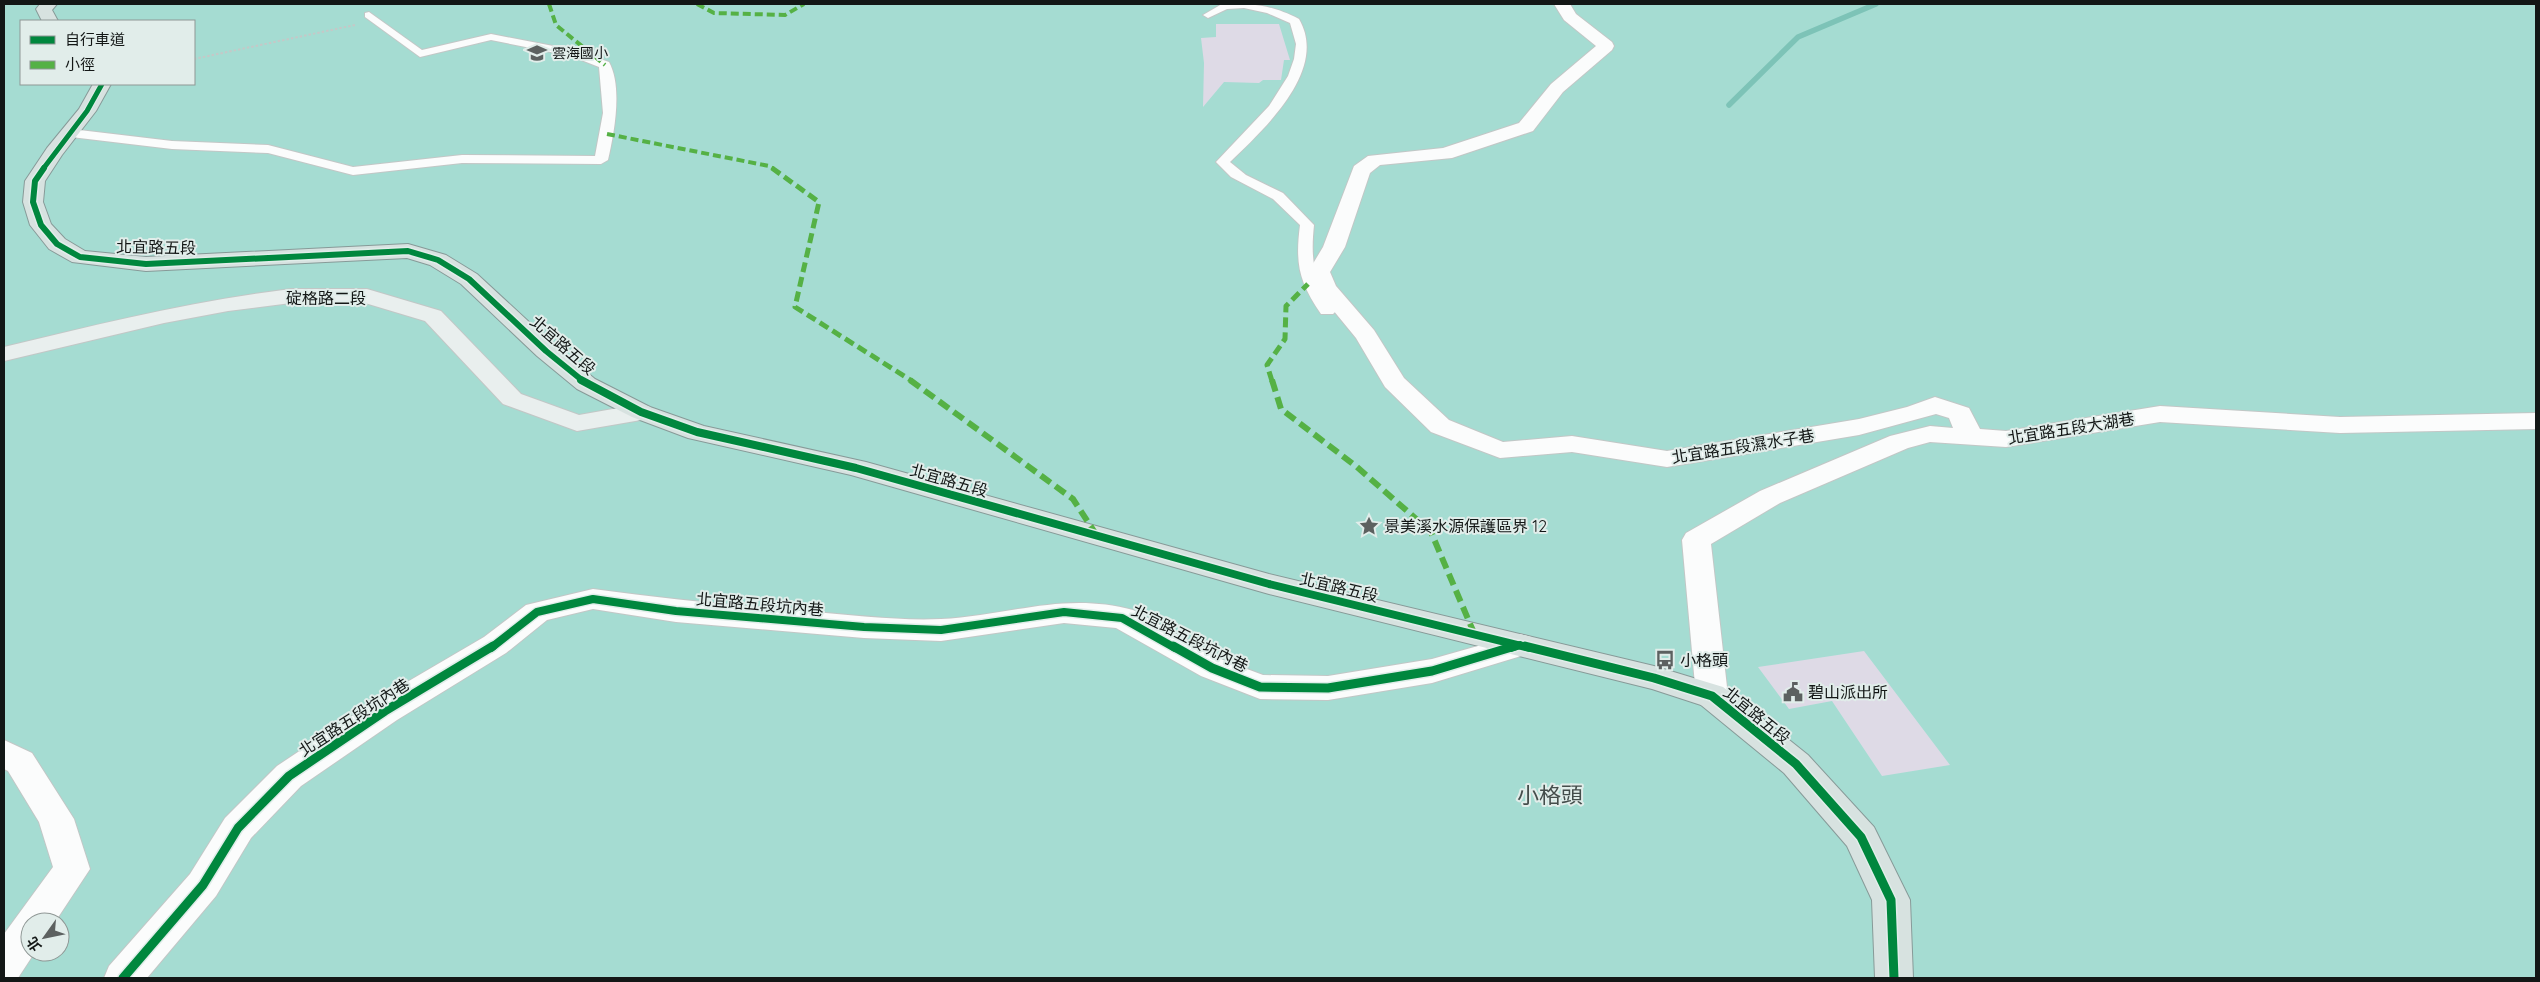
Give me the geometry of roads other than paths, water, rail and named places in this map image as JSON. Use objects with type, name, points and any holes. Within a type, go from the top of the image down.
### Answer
[{"type":"main road","points":[[49,4],[44,9],[50,20]]},
{"type":"main road","name":"北宜路五段","points":[[101,85],[87,111],[54,152],[35,181],[33,202],[42,225],[57,244],[80,258],[146,264],[408,251],[438,260],[469,279],[546,351],[586,384],[641,412],[697,432],[856,468],[1269,584],[1654,678],[1712,696],[1796,764],[1861,837],[1891,900],[1894,978]]},
{"type":"street","name":"北宜路五段濕水子巷","points":[[1562,4],[1570,17],[1606,46],[1557,88],[1526,127],[1444,154],[1375,160],[1361,170],[1334,247],[1319,272],[1326,288],[1366,335],[1394,382],[1440,426],[1500,450],[1572,444],[1667,459],[1859,427],[1916,413],[1935,405],[1960,413],[1969,435]]},
{"type":"street","name":"碇格路二段","points":[[4,354],[164,316],[228,304],[292,296],[367,296],[433,316],[512,400],[578,423],[641,412]]},
{"type":"street","name":"北宜路五段大湖巷","points":[[1712,696],[1696,540],[1770,497],[1898,442],[1930,434],[1969,435],[2006,439],[2160,414],[2340,426],[2536,421]]},
{"type":"street","name":"北宜路五段坑內巷","points":[[123,978],[203,885],[238,828],[289,776],[385,711],[495,645],[537,612],[593,599],[676,611],[864,627],[941,630],[1064,612],[1122,618],[1212,668],[1260,688],[1328,688],[1432,670],[1520,645]]},
{"type":"street","points":[[4,753],[20,762],[56,819],[72,869],[41,912]]},
{"type":"street","points":[[4,966],[20,942]]},
{"type":"lane","points":[[1208,14],[1227,6],[1248,6],[1271,8],[1295,21],[1302,44],[1297,70],[1265,121],[1223,162],[1234,176],[1271,191],[1292,206],[1307,225],[1303,256],[1308,284],[1327,311],[1338,301]]},
{"type":"lane","points":[[71,133],[172,145],[268,149],[353,171],[462,159],[601,160],[607,134],[611,99],[605,65],[574,53],[491,37],[420,54],[372,18]]},
{"type":"waterway","points":[[1729,105],[1798,37],[1876,4]]},
{"type":"place","name":"雲海國小","points":[[537,53]]},
{"type":"place","name":"景美溪水源保護區界 12","points":[[1369,526]]},
{"type":"place","name":"小格頭","points":[[1665,660]]},
{"type":"place","name":"碧山派出所","points":[[1793,692]]},
{"type":"district","name":"小格頭","points":[[1550,795]]}]
